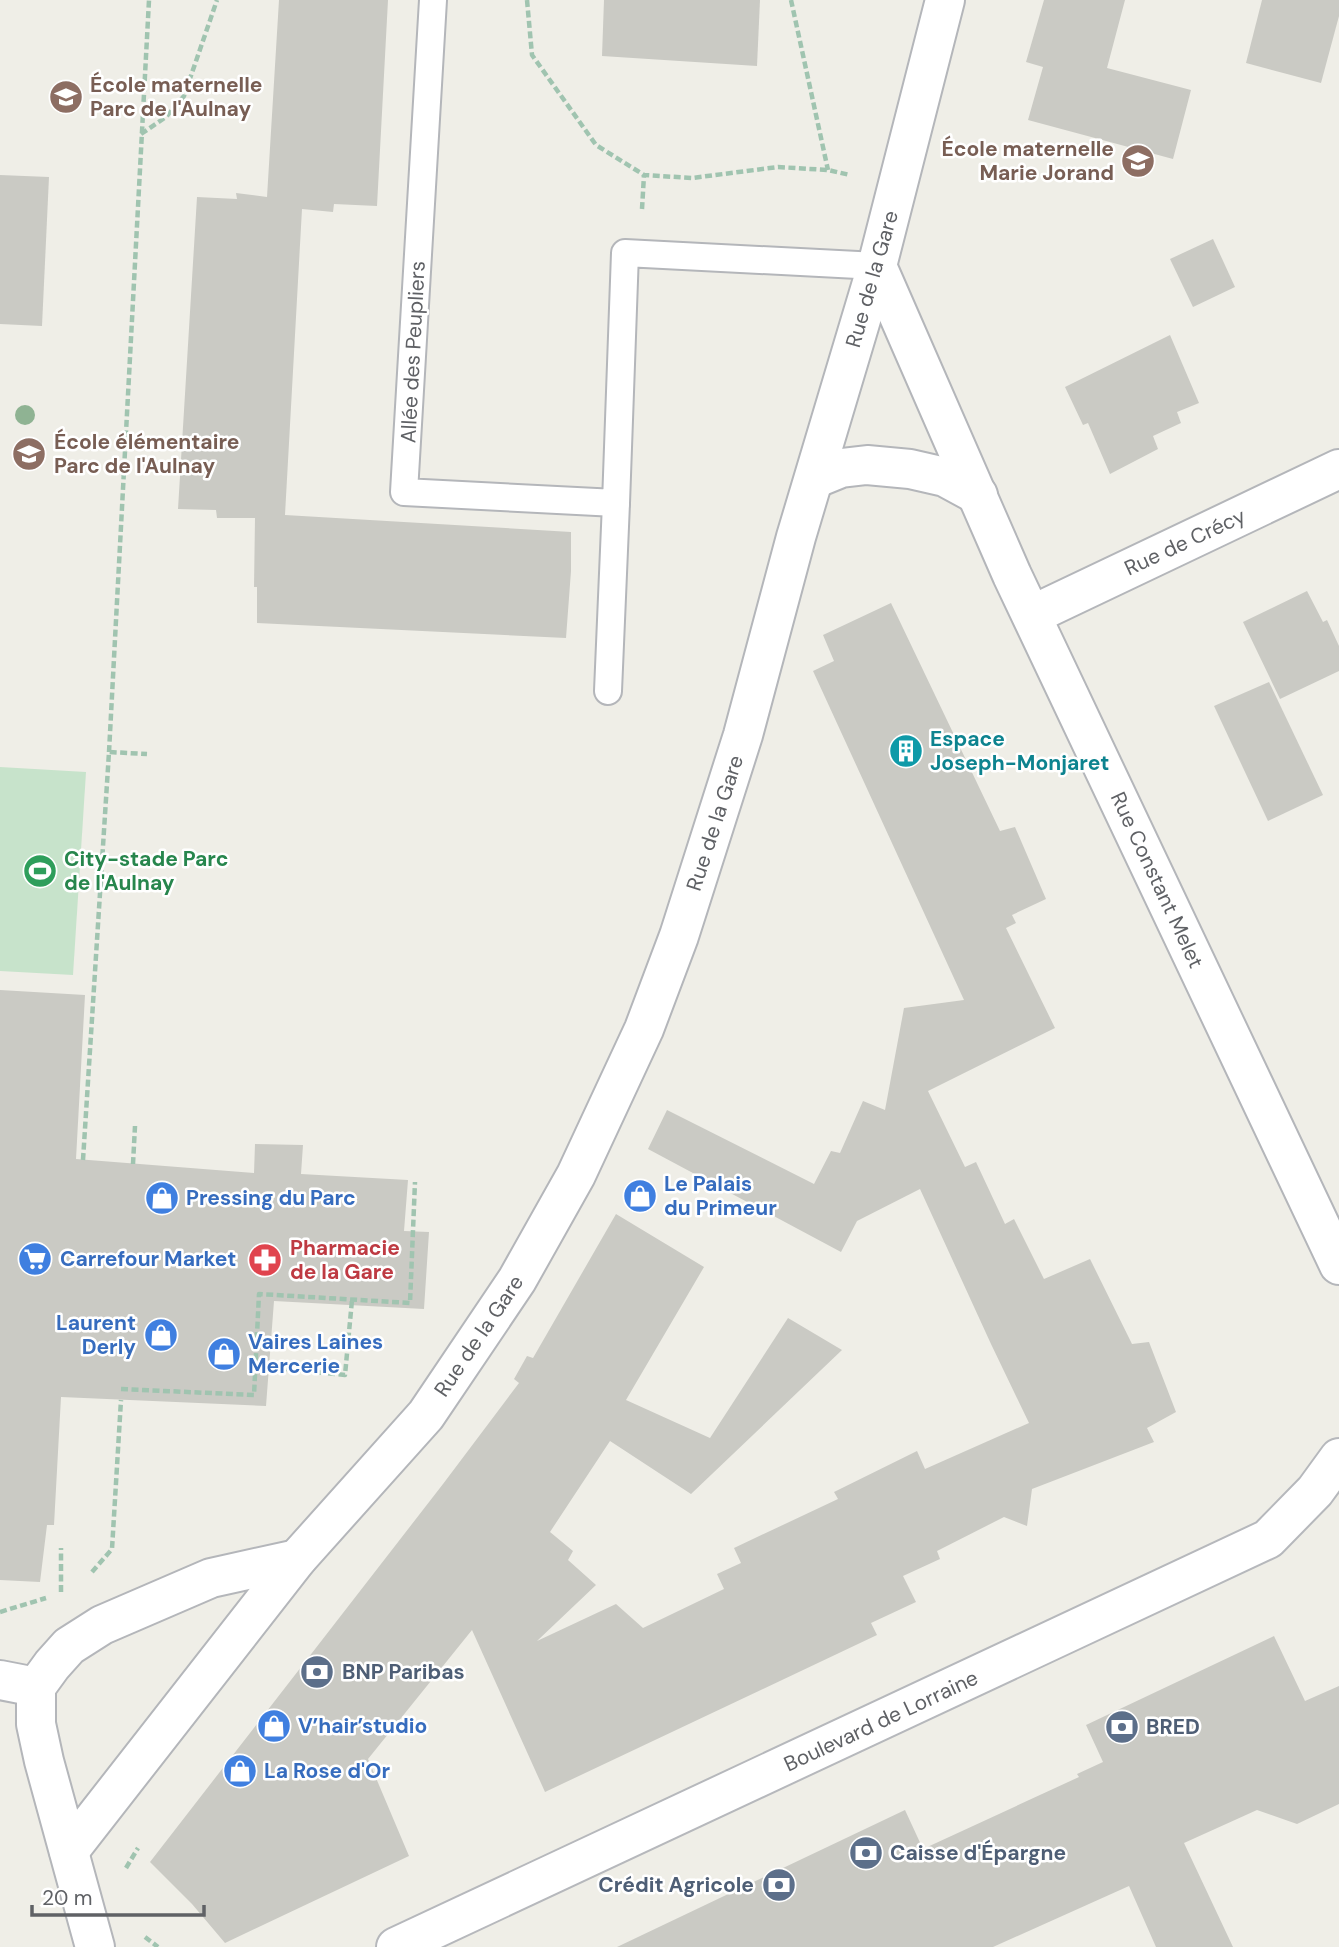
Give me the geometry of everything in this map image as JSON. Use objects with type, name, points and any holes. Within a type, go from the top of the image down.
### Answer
[{"type":"street","name":"Rue de la Gare","points":[[69,1851],[297,1559],[426,1415],[517,1280],[582,1163],[644,1029],[680,936],[743,735],[796,537],[877,266],[944,0]]},
{"type":"street","name":"Rue Constant Melet","points":[[877,266],[1012,575],[1339,1265]]},
{"type":"street","points":[[814,479],[841,468],[867,465],[910,468],[945,477],[978,495]]},
{"type":"street","name":"Rue de Crécy","points":[[1032,615],[1339,469]]},
{"type":"street","name":"Boulevard de Lorraine","points":[[396,1947],[1268,1539],[1315,1490],[1339,1458]]},
{"type":"street","points":[[95,1947],[36,1724],[18,1683],[52,1665],[69,1646],[102,1625],[211,1578],[297,1559]]},
{"type":"lane","name":"Allée des Peupliers","points":[[433,0],[404,492],[616,503]]},
{"type":"lane","points":[[608,691],[625,253],[877,266]]},
{"type":"path","points":[[83,1160],[109,752],[149,0]]},
{"type":"path","points":[[141,134],[166,117],[184,96],[217,0]]},
{"type":"path","points":[[527,0],[532,55],[596,145],[644,175],[692,178],[778,167],[828,170],[898,186]]},
{"type":"path","points":[[791,0],[828,170]]},
{"type":"path","points":[[109,752],[146,754]]},
{"type":"path","points":[[133,1164],[135,1126]]},
{"type":"path","points":[[121,1389],[254,1395],[259,1294],[410,1303],[415,1182]]},
{"type":"path","points":[[255,1366],[345,1375],[352,1300]]},
{"type":"path","points":[[89,1576],[112,1549],[121,1400]]},
{"type":"path","points":[[61,1548],[61,1593],[71,1589]]},
{"type":"path","points":[[0,1612],[49,1597]]},
{"type":"path","points":[[126,1869],[140,1845]]},
{"type":"path","points":[[142,1926],[145,1937],[155,1947]]},
{"type":"green space","name":"City-stade Parc de l'Aulnay","points":[[0,767],[86,772],[73,975],[0,971]]},
{"type":"building","points":[[279,0],[388,0],[377,206],[334,204],[333,212],[302,209],[285,515],[571,532],[566,638],[257,623],[257,587],[254,587],[255,518],[217,518],[216,510],[178,509],[197,197],[237,199],[236,193],[267,197]]},
{"type":"building","points":[[604,0],[760,0],[757,66],[602,56]]},
{"type":"building","points":[[1044,0],[1125,0],[1107,68],[1191,90],[1173,159],[1028,120],[1043,67],[1026,62]]},
{"type":"building","points":[[1262,0],[1339,0],[1339,16],[1321,83],[1246,63]]},
{"type":"building","points":[[0,175],[49,177],[42,326],[0,324]]},
{"type":"building","points":[[1213,239],[1235,287],[1193,307],[1170,259]]},
{"type":"building","points":[[1170,335],[1199,403],[1177,412],[1181,423],[1153,436],[1158,449],[1110,474],[1088,423],[1083,425],[1065,387]]},
{"type":"building","points":[[1307,591],[1323,622],[1327,620],[1339,646],[1339,671],[1280,699],[1243,622]]},
{"type":"building","points":[[891,603],[1000,831],[1015,827],[1046,899],[1012,915],[1016,923],[1006,928],[1055,1028],[928,1091],[965,1167],[976,1162],[1005,1224],[1014,1219],[1044,1279],[1090,1259],[1132,1344],[1149,1342],[1176,1412],[1147,1428],[1154,1442],[1032,1489],[1027,1526],[1004,1517],[937,1551],[940,1559],[903,1576],[916,1602],[871,1623],[877,1635],[545,1792],[472,1630],[368,1759],[409,1856],[225,1943],[192,1904],[150,1862],[519,1383],[514,1379],[527,1356],[533,1358],[616,1214],[704,1267],[626,1400],[710,1438],[788,1318],[842,1350],[691,1494],[610,1441],[550,1532],[573,1551],[568,1560],[596,1585],[537,1641],[616,1604],[643,1628],[724,1589],[717,1574],[741,1563],[734,1548],[838,1499],[834,1492],[917,1451],[925,1469],[1029,1423],[920,1189],[857,1221],[841,1252],[648,1149],[667,1110],[814,1184],[831,1151],[840,1153],[863,1101],[885,1110],[904,1008],[964,1000],[813,671],[834,661],[823,635]]},
{"type":"building","points":[[1269,682],[1323,795],[1268,821],[1214,706]]},
{"type":"building","points":[[0,990],[85,995],[76,1159],[254,1173],[255,1144],[303,1145],[301,1174],[408,1180],[404,1231],[429,1232],[424,1309],[274,1301],[266,1406],[61,1397],[54,1525],[47,1525],[40,1582],[0,1580]]},
{"type":"building","points":[[1274,1636],[1305,1701],[1339,1686],[1339,1804],[1297,1824],[1257,1810],[1184,1843],[1233,1947],[1156,1947],[1129,1886],[993,1947],[617,1947],[905,1810],[923,1849],[1079,1777],[1077,1774],[1103,1762],[1086,1725]]},
{"type":"place","name":"École maternelle Parc de l'Aulnay","points":[[66,97]]},
{"type":"place","name":"École maternelle Marie Jorand","points":[[1138,161]]},
{"type":"place","name":"École élémentaire Parc de l'Aulnay","points":[[29,454]]},
{"type":"place","name":"Espace Joseph-Monjaret","points":[[906,751]]},
{"type":"place","name":"City-stade Parc de l'Aulnay","points":[[40,871]]},
{"type":"place","name":"Le Palais du Primeur","points":[[640,1196]]},
{"type":"place","name":"Pressing du Parc","points":[[162,1198]]},
{"type":"place","name":"Carrefour Market","points":[[35,1259]]},
{"type":"place","name":"Pharmacie de la Gare","points":[[265,1260]]},
{"type":"place","name":"Laurent Derly","points":[[161,1335]]},
{"type":"place","name":"Vaires Laines Mercerie","points":[[224,1354]]},
{"type":"place","name":"BNP Paribas","points":[[317,1672]]},
{"type":"place","name":"V’hair’studio","points":[[274,1726]]},
{"type":"place","name":"BRED","points":[[1122,1727]]},
{"type":"place","name":"La Rose d'Or","points":[[240,1771]]},
{"type":"place","name":"Caisse d'Épargne","points":[[866,1853]]},
{"type":"place","name":"Crédit Agricole","points":[[779,1885]]}]
